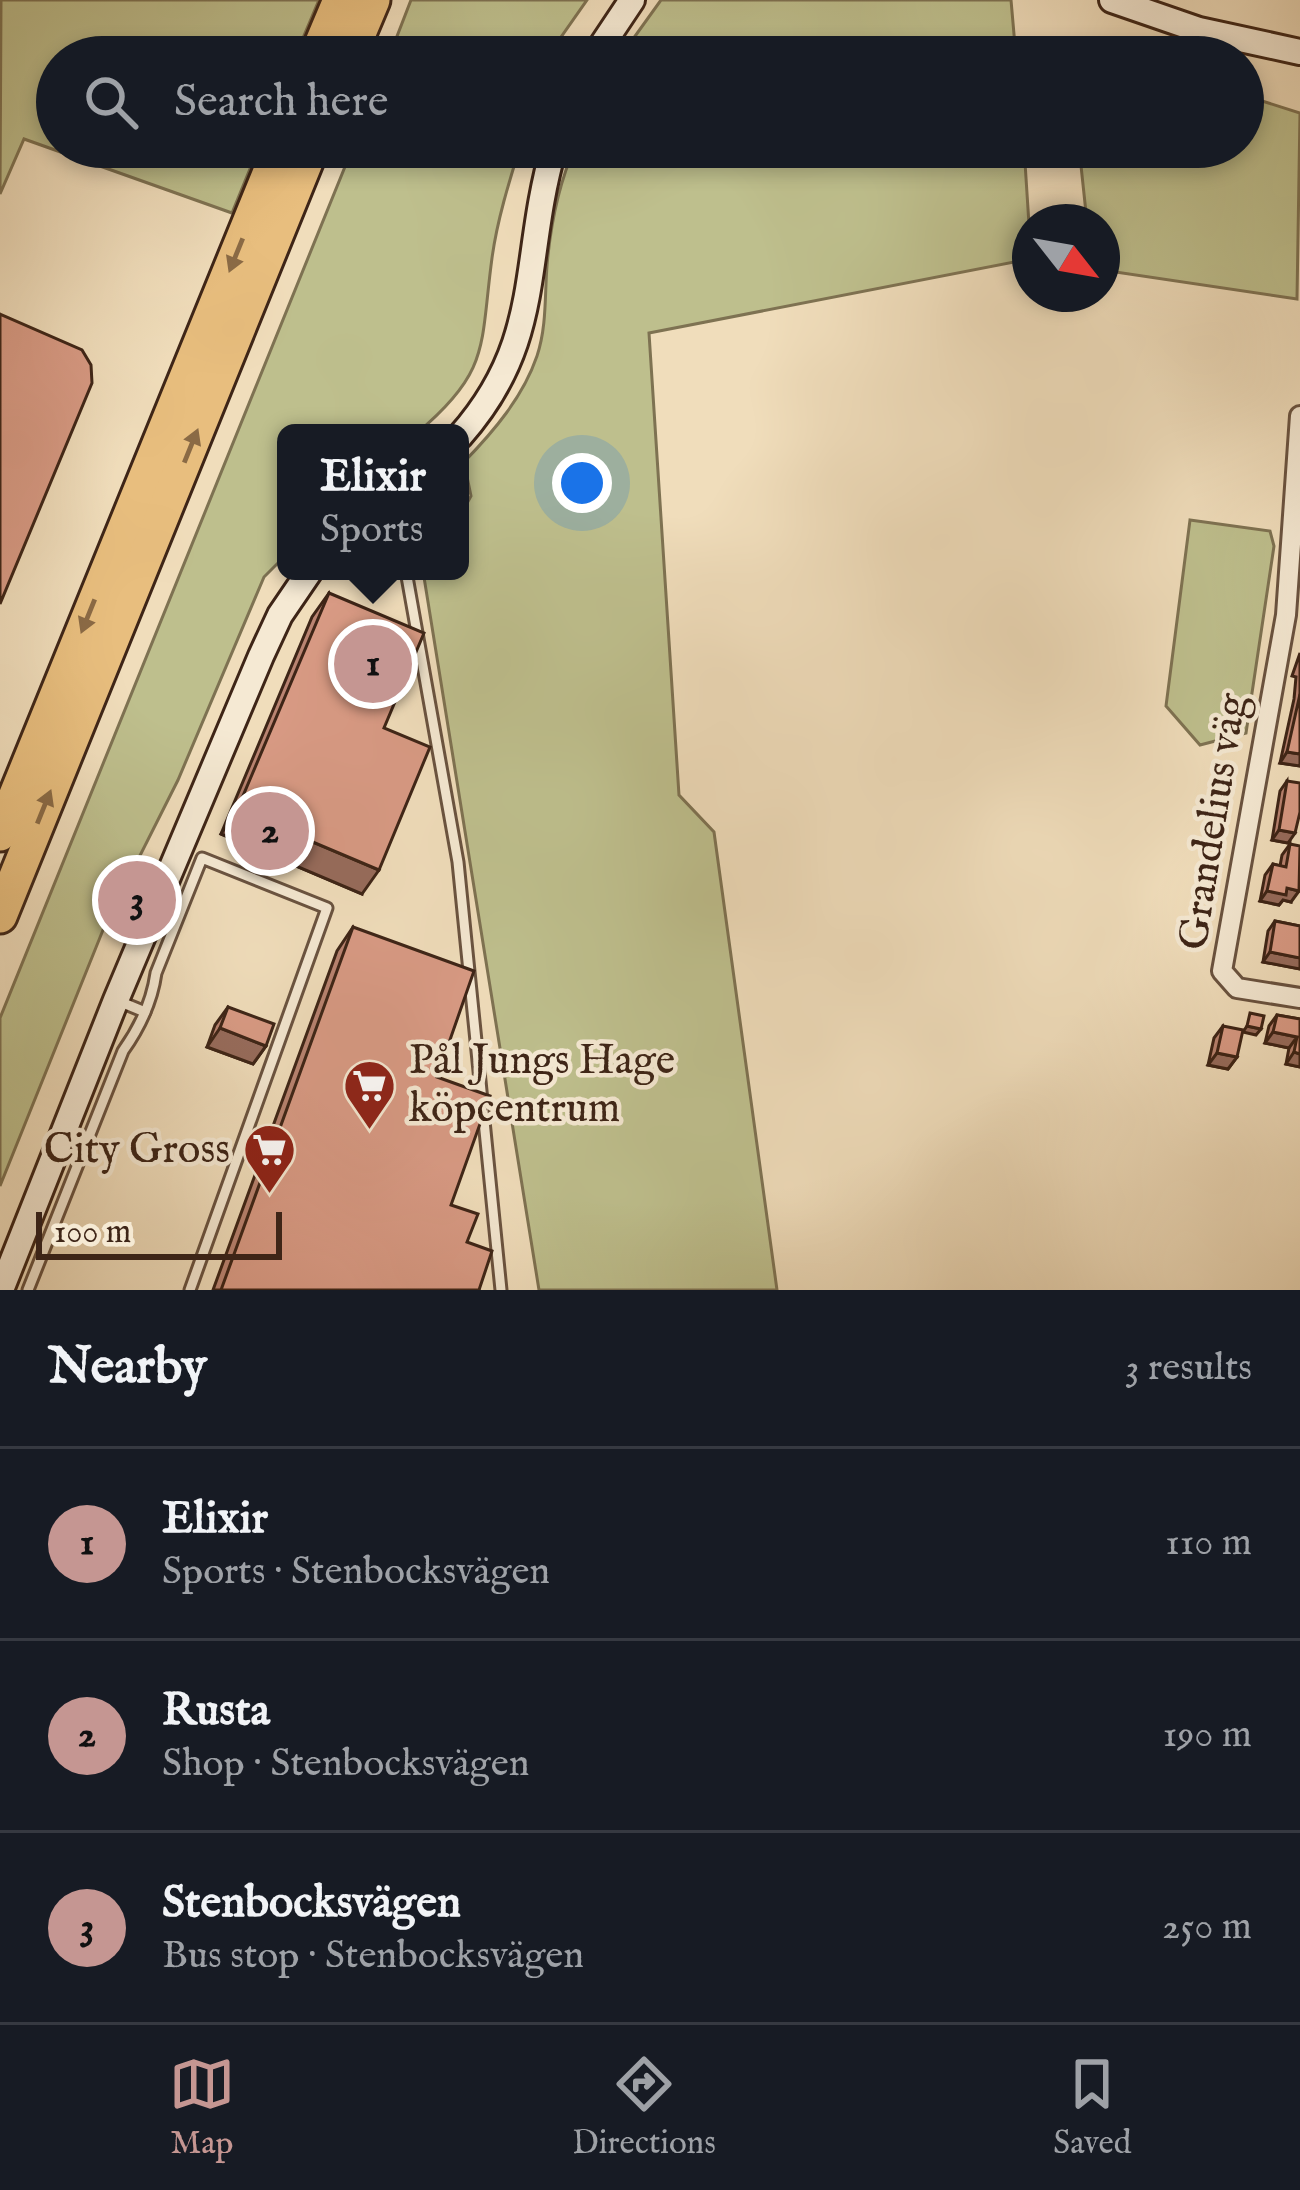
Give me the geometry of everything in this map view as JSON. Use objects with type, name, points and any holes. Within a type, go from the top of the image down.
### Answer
[{"type":"highway","points":[[325,36],[340,0]]},
{"type":"highway","points":[[358,36],[373,0]]},
{"type":"highway","points":[[0,834],[271,168]]},
{"type":"highway","points":[[0,916],[303,168]]},
{"type":"street","points":[[608,36],[632,0]]},
{"type":"street","points":[[1112,0],[1227,36]]},
{"type":"street","points":[[1264,44],[1300,52]]},
{"type":"street","points":[[469,424],[496,389],[518,344],[548,168]]},
{"type":"street","points":[[1293,616],[1300,416]]},
{"type":"street","points":[[2,1290],[116,1000],[271,633],[304,580]]},
{"type":"street","name":"Grandelius väg","points":[[1293,616],[1222,971],[1237,988],[1300,998]]},
{"type":"lane","points":[[408,580],[458,862],[501,1290]]},
{"type":"lane","points":[[28,1290],[123,1051],[145,1012],[202,858],[327,908],[190,1290]]},
{"type":"lane","points":[[116,1000],[145,1012]]},
{"type":"green space","points":[[1,0],[319,0],[304,36],[36,36],[36,143],[24,139],[0,194]]},
{"type":"green space","points":[[411,0],[587,0],[562,36],[397,36]]},
{"type":"green space","points":[[661,0],[1011,0],[1014,36],[635,36]]},
{"type":"green space","points":[[1264,102],[1300,113],[1297,299],[1120,273],[1120,204],[1085,204],[1081,168],[1264,168]]},
{"type":"green space","points":[[106,168],[250,168],[232,213]]},
{"type":"green space","points":[[344,168],[514,168],[497,230],[478,355],[470,374],[441,411],[427,424],[277,424],[277,564],[264,577],[178,780],[105,925],[0,1186],[0,1018]]},
{"type":"green space","points":[[567,168],[1025,168],[1028,204],[1012,204],[1012,262],[649,333],[679,795],[714,832],[777,1290],[539,1290],[424,580],[469,580],[469,457],[506,413],[537,356],[552,227]]},
{"type":"green space","points":[[1190,520],[1270,531],[1274,546],[1246,733],[1200,745],[1166,706]]},
{"type":"building","points":[[0,314],[82,350],[91,365],[92,383],[0,604]]},
{"type":"building","points":[[329,593],[424,633],[384,728],[430,747],[379,870],[237,810]]},
{"type":"building","points":[[1300,694],[1300,754],[1287,752]]},
{"type":"building","points":[[1287,781],[1300,783],[1295,833],[1279,830]]},
{"type":"building","points":[[1290,844],[1300,846],[1299,891],[1287,888],[1286,895],[1267,891],[1273,864],[1286,867]]},
{"type":"building","points":[[1275,921],[1300,926],[1300,958],[1270,952]]},
{"type":"building","name":"Pål Jungs Hage köpcentrum","points":[[353,927],[474,971],[437,1077],[490,1096],[451,1205],[478,1214],[467,1242],[492,1251],[479,1290],[221,1290]]},
{"type":"building","points":[[228,1007],[274,1024],[266,1046],[220,1028]]},
{"type":"building","points":[[1250,1013],[1264,1016],[1261,1029],[1247,1026]]},
{"type":"building","points":[[1277,1015],[1300,1019],[1300,1054],[1294,1052],[1297,1037],[1273,1032]]},
{"type":"building","points":[[1223,1026],[1243,1030],[1237,1057],[1217,1053]]},
{"type":"place","name":"Elixir","points":[[373,664]]},
{"type":"place","name":"Rusta","points":[[270,831]]},
{"type":"place","name":"Stenbocksvägen","points":[[137,900]]},
{"type":"place","name":"Pål Jungs Hage köpcentrum","points":[[370,1131]]},
{"type":"place","name":"City Gross","points":[[269,1196]]}]
